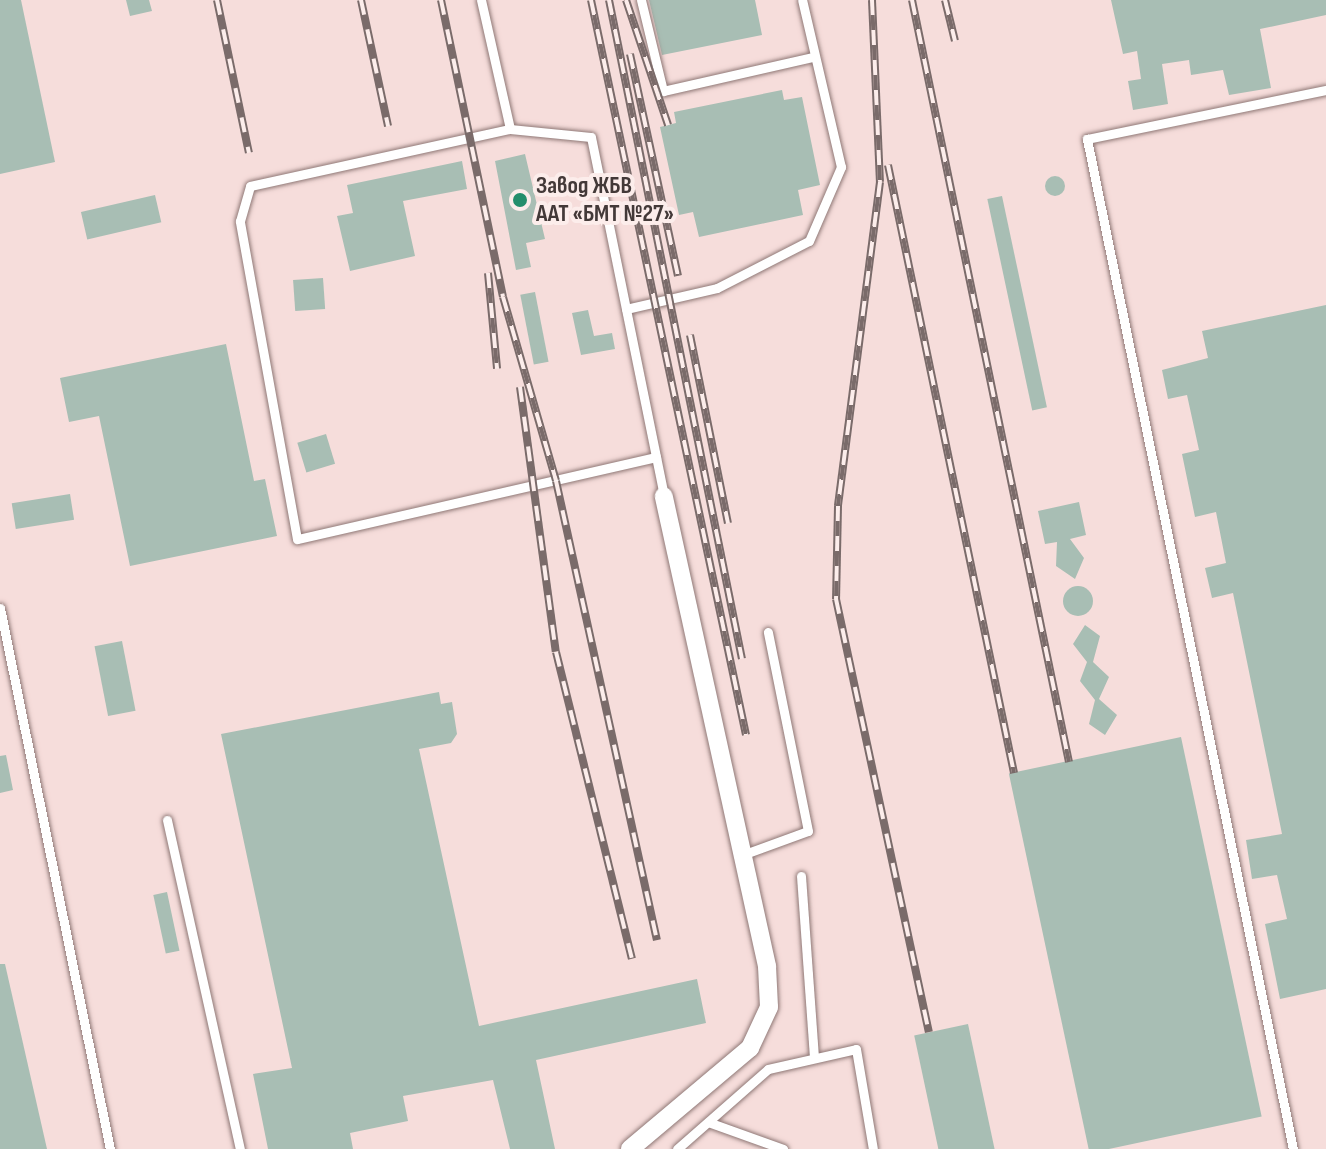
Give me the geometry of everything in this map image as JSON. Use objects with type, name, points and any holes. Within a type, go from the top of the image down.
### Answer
[{"type":"street","points":[[630,1149],[750,1048],[769,1007],[767,966],[664,496]]},
{"type":"lane","points":[[481,0],[510,129]]},
{"type":"lane","points":[[641,0],[663,91],[813,57]]},
{"type":"lane","points":[[626,309],[717,288],[809,241],[841,167],[802,0]]},
{"type":"lane","points":[[1293,1149],[1087,139],[1326,90]]},
{"type":"lane","points":[[656,457],[297,539],[240,221],[250,186],[510,129],[591,137],[664,496]]},
{"type":"lane","points":[[0,608],[110,1149]]},
{"type":"lane","points":[[742,855],[808,831],[768,632]]},
{"type":"lane","points":[[167,820],[240,1149]]},
{"type":"lane","points":[[801,876],[814,1058]]},
{"type":"lane","points":[[677,1149],[768,1069],[856,1049],[873,1149]]},
{"type":"lane","points":[[708,1122],[783,1149]]},
{"type":"building","points":[[0,0],[21,0],[55,162],[0,174]]},
{"type":"building","points":[[126,0],[149,0],[152,11],[130,16]]},
{"type":"building","points":[[649,0],[755,0],[762,35],[662,55]]},
{"type":"building","points":[[1111,0],[1326,0],[1326,15],[1260,29],[1271,88],[1229,95],[1223,70],[1191,75],[1189,60],[1162,64],[1168,104],[1133,110],[1128,81],[1141,79],[1137,51],[1123,54]]},
{"type":"building","points":[[782,90],[784,100],[802,97],[820,185],[798,190],[803,215],[699,237],[693,212],[679,215],[660,127],[676,123],[674,112]]},
{"type":"building","name":"Завод ЖБВ ААТ «БМТ №27»","points":[[525,154],[545,239],[526,243],[531,267],[516,270],[495,161]]},
{"type":"building","points":[[462,161],[467,189],[403,201],[415,256],[350,271],[337,216],[353,213],[347,185]]},
{"type":"building","points":[[1055,176],[1062,179],[1065,186],[1062,193],[1055,196],[1048,193],[1045,186],[1048,179]]},
{"type":"building","points":[[155,195],[161,222],[87,239],[81,212]]},
{"type":"building","points":[[1002,196],[1047,407],[1032,410],[987,199]]},
{"type":"building","points":[[323,278],[325,309],[295,311],[293,280]]},
{"type":"building","points":[[535,292],[549,362],[534,365],[520,295]]},
{"type":"building","points":[[1326,305],[1326,989],[1280,999],[1265,924],[1287,919],[1277,875],[1252,879],[1246,840],[1282,834],[1233,593],[1212,598],[1205,568],[1226,563],[1216,512],[1195,517],[1182,454],[1199,450],[1187,395],[1168,399],[1162,370],[1208,358],[1202,331]]},
{"type":"building","points":[[588,310],[594,336],[612,333],[615,349],[581,355],[572,313]]},
{"type":"building","points":[[226,344],[254,481],[265,479],[277,536],[130,566],[99,416],[69,422],[60,378]]},
{"type":"building","points":[[326,434],[335,464],[306,472],[297,443]]},
{"type":"building","points":[[70,494],[74,520],[16,529],[12,503]]},
{"type":"building","points":[[1079,502],[1086,535],[1070,539],[1084,558],[1075,579],[1056,566],[1057,542],[1045,544],[1038,511]]},
{"type":"building","points":[[1078,586],[1089,590],[1093,601],[1089,612],[1078,616],[1067,612],[1063,601],[1067,590]]},
{"type":"building","points":[[1085,625],[1100,636],[1093,662],[1109,677],[1099,699],[1117,715],[1105,735],[1089,724],[1095,700],[1080,681],[1087,662],[1073,644]]},
{"type":"building","points":[[122,641],[136,711],[108,716],[95,646]]},
{"type":"building","points":[[439,692],[441,704],[452,702],[457,734],[451,743],[419,749],[479,1026],[697,979],[706,1023],[536,1060],[555,1149],[510,1149],[493,1080],[403,1096],[408,1121],[350,1133],[353,1149],[268,1149],[253,1074],[292,1068],[221,734]]},
{"type":"building","points":[[1181,737],[1262,1117],[1109,1149],[1089,1149],[1009,774]]},
{"type":"building","points":[[6,755],[13,790],[0,793],[0,756]]},
{"type":"building","points":[[167,892],[179,951],[166,954],[153,895]]},
{"type":"building","points":[[0,964],[5,964],[47,1149],[0,1149]]},
{"type":"building","points":[[968,1024],[995,1149],[938,1149],[914,1035]]},
{"type":"railway","points":[[217,0],[249,153]]},
{"type":"railway","points":[[361,0],[388,126]]},
{"type":"railway","points":[[441,0],[503,297],[556,481],[657,940]]},
{"type":"railway","points":[[591,0],[746,735]]},
{"type":"railway","points":[[609,0],[742,659]]},
{"type":"railway","points":[[626,0],[668,125]]},
{"type":"railway","points":[[872,0],[880,182],[838,506],[836,599],[929,1032]]},
{"type":"railway","points":[[912,0],[1069,762]]},
{"type":"railway","points":[[945,0],[955,41]]},
{"type":"railway","points":[[630,54],[678,276]]},
{"type":"railway","points":[[888,165],[1014,773]]},
{"type":"railway","points":[[488,273],[497,369]]},
{"type":"railway","points":[[690,335],[728,523]]},
{"type":"railway","points":[[520,387],[556,652],[632,959]]},
{"type":"place","name":"Завод ЖБВ ААТ «БМТ №27»","points":[[520,200]]}]
